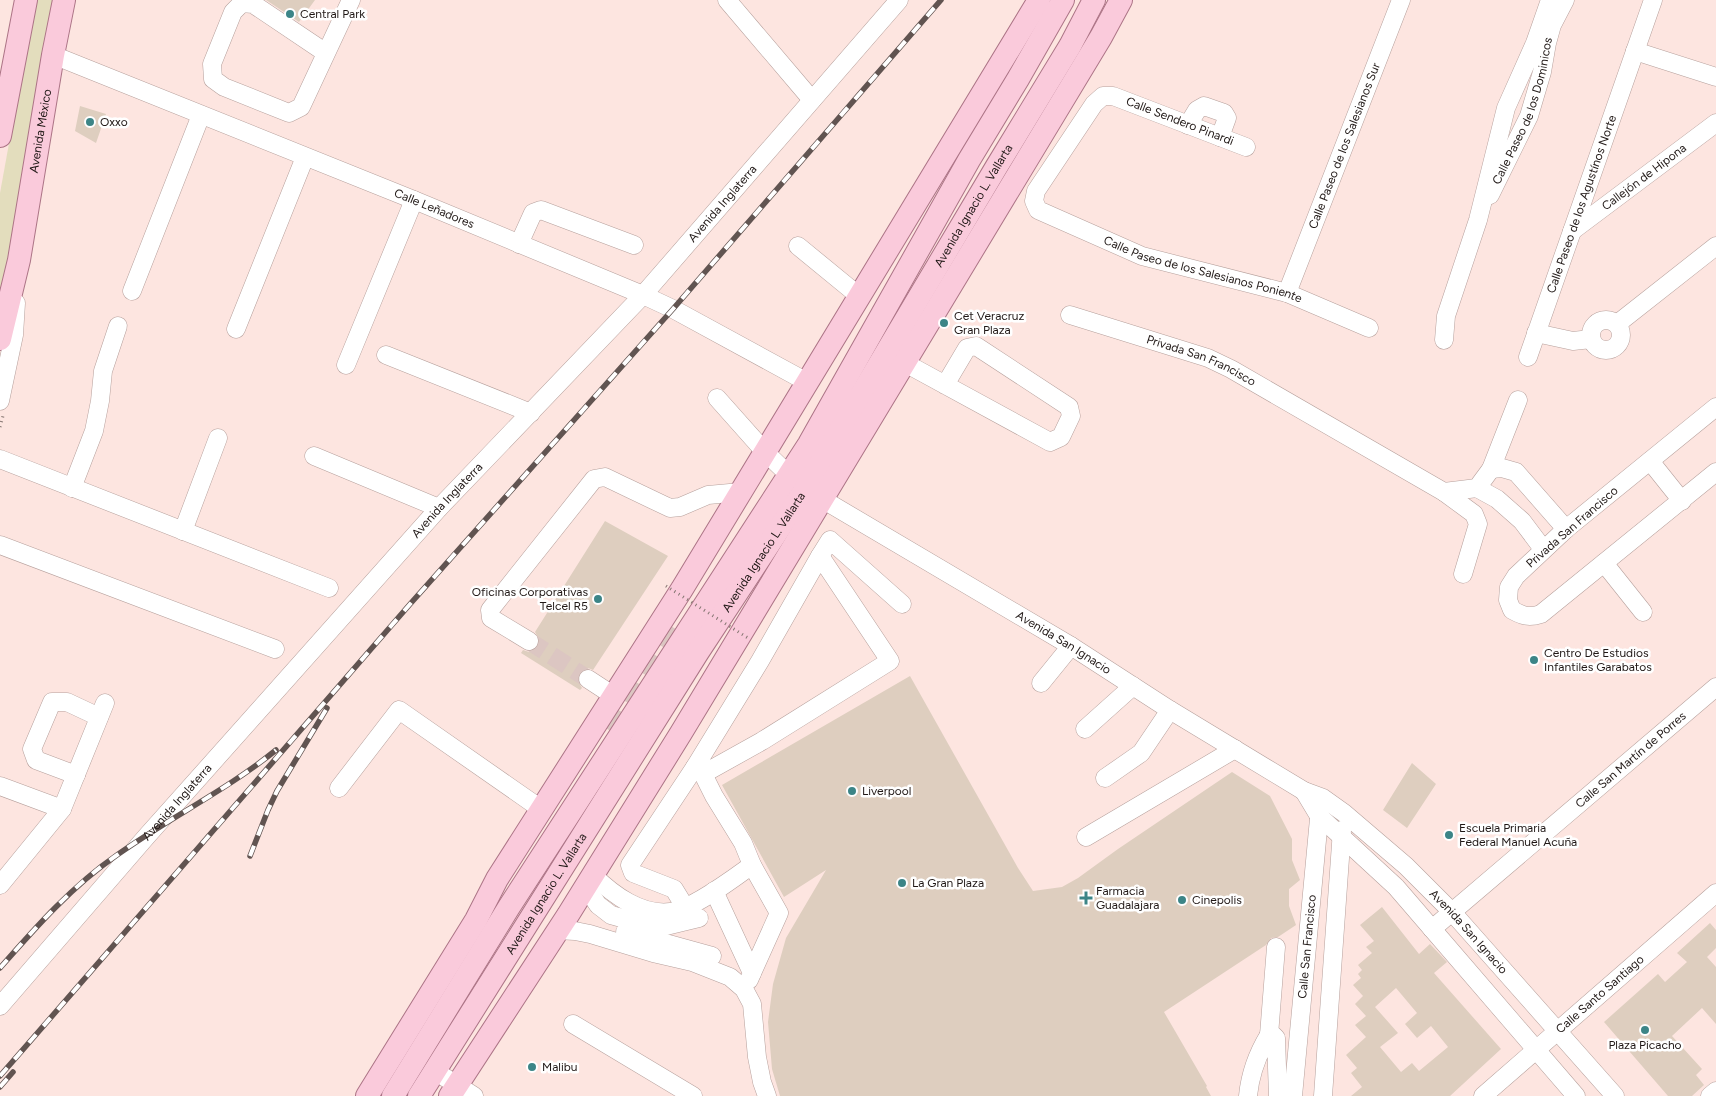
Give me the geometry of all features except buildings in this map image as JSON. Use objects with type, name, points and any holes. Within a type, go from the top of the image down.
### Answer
[{"type":"main road","points":[[0,136],[7,66],[26,0]]},
{"type":"main road","name":"Avenida México","points":[[0,339],[19,260],[64,0]]},
{"type":"main road","name":"Avenida Ignacio L. Vallarta","points":[[392,1096],[509,907],[777,464],[807,382],[1039,0]]},
{"type":"main road","name":"Avenida Ignacio L. Vallarta","points":[[367,1096],[476,920],[497,879],[741,492],[777,464],[809,444],[969,160],[1063,0]]},
{"type":"main road","name":"Avenida Ignacio L. Vallarta","points":[[461,1092],[562,923],[681,733],[768,588],[812,497],[997,166],[1070,46],[1094,0]]},
{"type":"main road","name":"Avenida Ignacio L. Vallarta","points":[[419,1096],[698,652],[812,497],[905,363],[1121,0]]},
{"type":"main road","points":[[675,620],[777,464]]},
{"type":"main road","points":[[476,920],[526,852],[609,730]]},
{"type":"main road","points":[[392,1096],[408,1031]]},
{"type":"street","points":[[326,53],[253,4],[242,3],[234,12],[212,64],[213,79],[224,87],[289,113],[301,107],[351,0]]},
{"type":"street","name":"Avenida Inglaterra","points":[[0,1006],[152,829],[439,508],[642,295],[899,0]]},
{"type":"street","name":"Calle Paseo de los Salesianos Sur","points":[[1287,293],[1400,0]]},
{"type":"street","name":"Calle Paseo de los Dominicos","points":[[1444,340],[1446,316],[1478,220],[1506,108],[1551,11],[1565,0]]},
{"type":"street","name":"Calle Paseo de los Agustínos Norte","points":[[1528,357],[1653,0]]},
{"type":"street","points":[[730,1],[812,100]]},
{"type":"street","name":"Calle Paseo de los Dominicos","points":[[1478,220],[1529,116],[1542,72],[1551,11]]},
{"type":"street","points":[[1635,51],[1716,77]]},
{"type":"street","name":"Calle Leñadores","points":[[53,55],[305,158],[414,200],[642,295],[673,309],[807,382]]},
{"type":"street","name":"Calle Sendero Pinardi","points":[[1038,210],[1034,201],[1036,191],[1094,104],[1102,96],[1113,96],[1246,147]]},
{"type":"street","points":[[132,290],[201,115]]},
{"type":"street","name":"Callejón de Hipona","points":[[1572,231],[1716,123]]},
{"type":"street","points":[[236,329],[305,158]]},
{"type":"street","points":[[346,365],[414,200]]},
{"type":"street","points":[[519,244],[534,213],[541,210],[634,245]]},
{"type":"street","name":"Calle Paseo de los Salesianos Poniente","points":[[1038,210],[1142,256],[1287,293],[1369,328]]},
{"type":"street","points":[[798,246],[860,296]]},
{"type":"street","points":[[1617,324],[1716,246]]},
{"type":"street","name":"Avenida México","points":[[0,400],[14,335],[19,260]]},
{"type":"street","name":"Privada San Francisco","points":[[1070,315],[1216,361],[1444,492],[1474,514],[1478,524],[1463,574]]},
{"type":"street","points":[[1605,320],[1611,320],[1621,330],[1622,337],[1619,344],[1614,349],[1607,351],[1594,345],[1591,338],[1594,326],[1598,322],[1605,320]]},
{"type":"street","points":[[72,488],[94,431],[103,371],[118,326]]},
{"type":"street","points":[[1536,334],[1573,341],[1591,338]]},
{"type":"street","points":[[905,363],[945,385],[1050,442],[1061,437],[1071,416],[1069,406],[976,346],[967,348],[945,385]]},
{"type":"street","points":[[386,354],[531,413]]},
{"type":"street","points":[[717,398],[777,464]]},
{"type":"street","points":[[1477,488],[1490,470],[1518,400]]},
{"type":"street","name":"Privada San Francisco","points":[[1716,407],[1543,549],[1516,576],[1509,587],[1508,600],[1512,610],[1532,618],[1542,614],[1716,472]]},
{"type":"street","points":[[183,531],[218,438]]},
{"type":"street","points":[[314,456],[439,508]]},
{"type":"street","points":[[0,459],[329,588]]},
{"type":"street","points":[[1650,461],[1682,501]]},
{"type":"street","points":[[1490,470],[1502,468],[1516,472],[1566,530]]},
{"type":"street","points":[[529,642],[492,618],[490,610],[594,479],[605,477],[670,508],[680,507],[708,495],[741,492]]},
{"type":"street","points":[[1444,492],[1477,488],[1497,500],[1522,521],[1543,549]]},
{"type":"street","name":"Avenida San Ignacio","points":[[812,497],[1071,646],[1170,710],[1304,791],[1323,798],[1344,813],[1406,866],[1452,912],[1615,1096]]},
{"type":"street","points":[[685,907],[674,889],[633,873],[630,865],[699,770],[830,540],[902,604]]},
{"type":"street","points":[[0,545],[275,649]]},
{"type":"street","points":[[699,770],[762,741],[890,661],[820,556]]},
{"type":"street","points":[[1604,563],[1643,612]]},
{"type":"street","points":[[1041,683],[1071,646]]},
{"type":"street","points":[[588,679],[614,696]]},
{"type":"street","points":[[1085,729],[1133,686]]},
{"type":"street","name":"Calle San Martín de Porres","points":[[1432,929],[1716,687]]},
{"type":"street","points":[[0,885],[62,809],[76,775],[102,710],[66,702],[52,702],[32,749],[36,760],[76,775]]},
{"type":"street","points":[[339,788],[399,710],[541,809]]},
{"type":"street","points":[[1104,778],[1141,753],[1170,710]]},
{"type":"street","points":[[1086,837],[1235,749]]},
{"type":"street","points":[[699,770],[743,843],[752,865],[779,913],[744,989]]},
{"type":"street","points":[[0,786],[62,809]]},
{"type":"street","name":"Avenida San Ignacio","points":[[1304,791],[1319,816],[1396,887],[1576,1096]]},
{"type":"street","name":"Calle San Francisco","points":[[1293,1096],[1319,816],[1323,798]]},
{"type":"street","points":[[1322,1095],[1340,836],[1344,813]]},
{"type":"street","points":[[589,881],[604,886],[621,898],[643,908],[652,911],[672,912],[714,891],[752,865]]},
{"type":"street","points":[[589,881],[598,905],[610,915],[636,922],[666,926],[699,918]]},
{"type":"street","points":[[714,891],[752,973]]},
{"type":"street","name":"Calle Santo Santiago","points":[[1483,1096],[1556,1030],[1716,893]]},
{"type":"street","points":[[562,923],[591,923],[712,956]]},
{"type":"street","points":[[562,923],[575,930],[653,953],[692,962],[730,977],[744,989],[752,1004],[757,1056],[762,1082],[768,1096]]},
{"type":"street","points":[[1248,1096],[1249,1086],[1261,1049],[1269,1035],[1276,947]]},
{"type":"street","points":[[573,1024],[693,1096]]},
{"type":"street","points":[[1269,1035],[1273,1035],[1276,1038],[1278,1096]]},
{"type":"street","points":[[435,1070],[461,1092]]},
{"type":"street","points":[[1710,1096],[1716,1091]]},
{"type":"path","points":[[666,586],[748,638]]},
{"type":"shaded area","points":[[35,0],[60,0],[0,323],[0,193]]},
{"type":"tunnel","points":[[609,730],[675,620]]},
{"type":"tunnel","points":[[529,641],[588,679]]},
{"type":"railway","points":[[0,1076],[411,603],[673,309],[941,0]]},
{"type":"railway","points":[[250,856],[277,791],[327,708]]},
{"type":"railway","points":[[0,968],[55,908],[101,867],[238,778],[276,750]]},
{"type":"railway","points":[[0,1087],[13,1072]]},
{"type":"place","name":"Central Park","points":[[290,14]]},
{"type":"place","name":"Oxxo","points":[[90,122]]},
{"type":"place","name":"Cet Veracruz Gran Plaza","points":[[944,323]]},
{"type":"place","name":"Oficinas Corporativas Telcel R5","points":[[598,599]]},
{"type":"place","name":"Centro De Estudios Infantiles Garabatos","points":[[1534,660]]},
{"type":"place","name":"Liverpool","points":[[852,791]]},
{"type":"place","name":"Escuela Primaria Federal Manuel Acuña","points":[[1449,835]]},
{"type":"place","name":"La Gran Plaza","points":[[902,883]]},
{"type":"place","name":"Farmacia Guadalajara","points":[[1086,898]]},
{"type":"place","name":"Cinepolis","points":[[1182,900]]},
{"type":"place","name":"Plaza Picacho","points":[[1645,1030]]},
{"type":"place","name":"Malibu","points":[[532,1067]]}]
